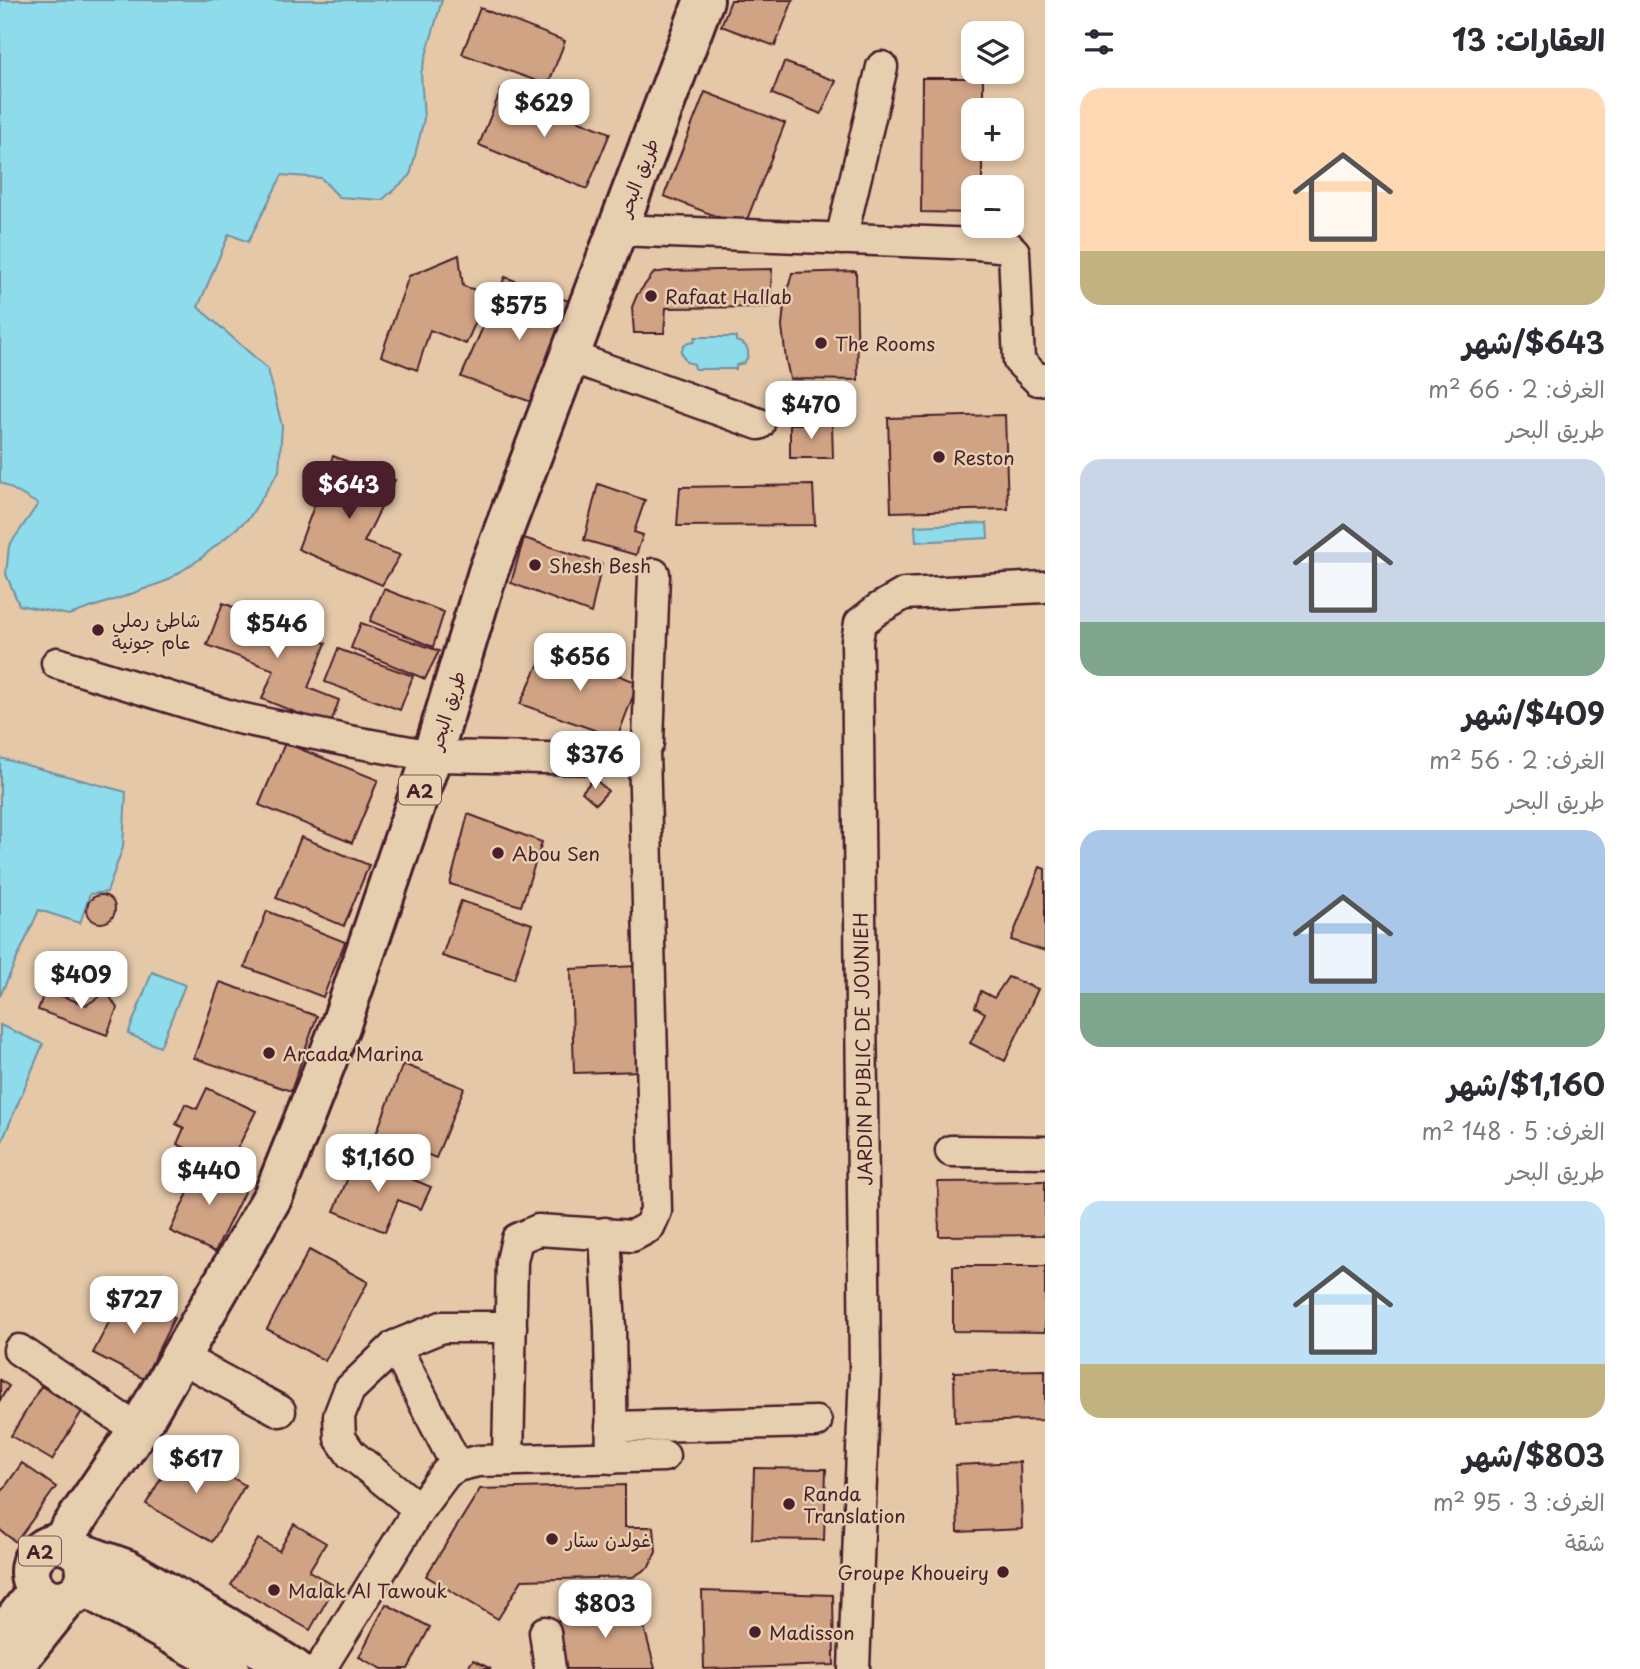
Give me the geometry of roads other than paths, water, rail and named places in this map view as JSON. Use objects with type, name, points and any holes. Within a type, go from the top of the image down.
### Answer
[{"type":"main road","name":"طريق البحر","points":[[11,1669],[72,1572],[102,1485],[138,1430],[273,1196],[341,1024],[432,756],[488,572],[704,0]]},
{"type":"main road","points":[[72,1572],[128,1570],[294,1669]]},
{"type":"main road","name":"طريق البحر","points":[[0,1639],[72,1572]]},
{"type":"main road","points":[[72,1572],[230,1669]]},
{"type":"street","points":[[841,239],[882,67]]},
{"type":"street","points":[[617,230],[1009,247],[1014,252],[1019,361],[1038,380],[1045,379]]},
{"type":"street","points":[[568,356],[759,424]]},
{"type":"street","points":[[508,1460],[512,1261],[517,1239],[538,1230],[632,1236],[649,1227],[656,1211],[644,751],[648,743],[654,574]]},
{"type":"street","name":"JARDIN PUBLIC DE JOUNIEH","points":[[854,1669],[865,1369],[857,641],[860,622],[904,594],[1045,587]]},
{"type":"street","points":[[57,663],[234,717],[432,756],[604,759],[644,751]]},
{"type":"street","points":[[951,1151],[1045,1152]]},
{"type":"street","points":[[605,1233],[612,1458]]},
{"type":"street","points":[[419,1509],[351,1454],[340,1438],[339,1416],[349,1390],[394,1346],[442,1327],[511,1327]]},
{"type":"street","points":[[394,1346],[457,1466]]},
{"type":"street","points":[[19,1350],[138,1430]]},
{"type":"street","points":[[180,1357],[281,1411]]},
{"type":"street","points":[[611,1427],[816,1422]]},
{"type":"street","points":[[320,1669],[419,1509],[446,1473],[457,1466],[478,1461],[664,1456]]},
{"type":"street","points":[[545,1632],[550,1669]]},
{"type":"water","points":[[0,0],[442,0],[421,73],[424,119],[410,176],[382,200],[339,197],[321,178],[282,175],[248,242],[229,234],[198,307],[268,369],[282,426],[279,471],[249,518],[200,559],[166,581],[69,615],[19,605],[6,574],[9,546],[38,504],[0,482]]},
{"type":"water","points":[[695,337],[736,337],[736,341],[748,349],[748,355],[744,363],[736,365],[736,369],[695,369],[694,364],[686,362],[681,352],[686,344],[694,342]]},
{"type":"water","points":[[987,523],[988,538],[916,542],[915,526]]},
{"type":"water","points":[[0,758],[126,792],[123,847],[107,892],[90,894],[80,923],[39,910],[0,996]]},
{"type":"water","points":[[152,972],[185,985],[160,1047],[128,1034]]},
{"type":"water","points":[[0,1025],[43,1044],[0,1146]]},
{"type":"place","name":"Rafaat Hallab","points":[[651,296]]},
{"type":"place","name":"The Rooms","points":[[821,343]]},
{"type":"place","name":"Reston","points":[[939,457]]},
{"type":"place","name":"Shesh Besh","points":[[535,565]]},
{"type":"place","name":"شاطئ رملي عام جونية","points":[[98,630]]},
{"type":"place","name":"Abou Sen","points":[[498,853]]},
{"type":"place","name":"Arcada Marina","points":[[269,1053]]},
{"type":"place","name":"Randa Translation","points":[[789,1504]]},
{"type":"place","name":"غولدن ستار","points":[[552,1539]]},
{"type":"place","name":"Groupe Khoueiry","points":[[1003,1572]]},
{"type":"place","name":"Malak Al Tawouk","points":[[274,1590]]},
{"type":"place","name":"Madisson","points":[[755,1632]]}]
